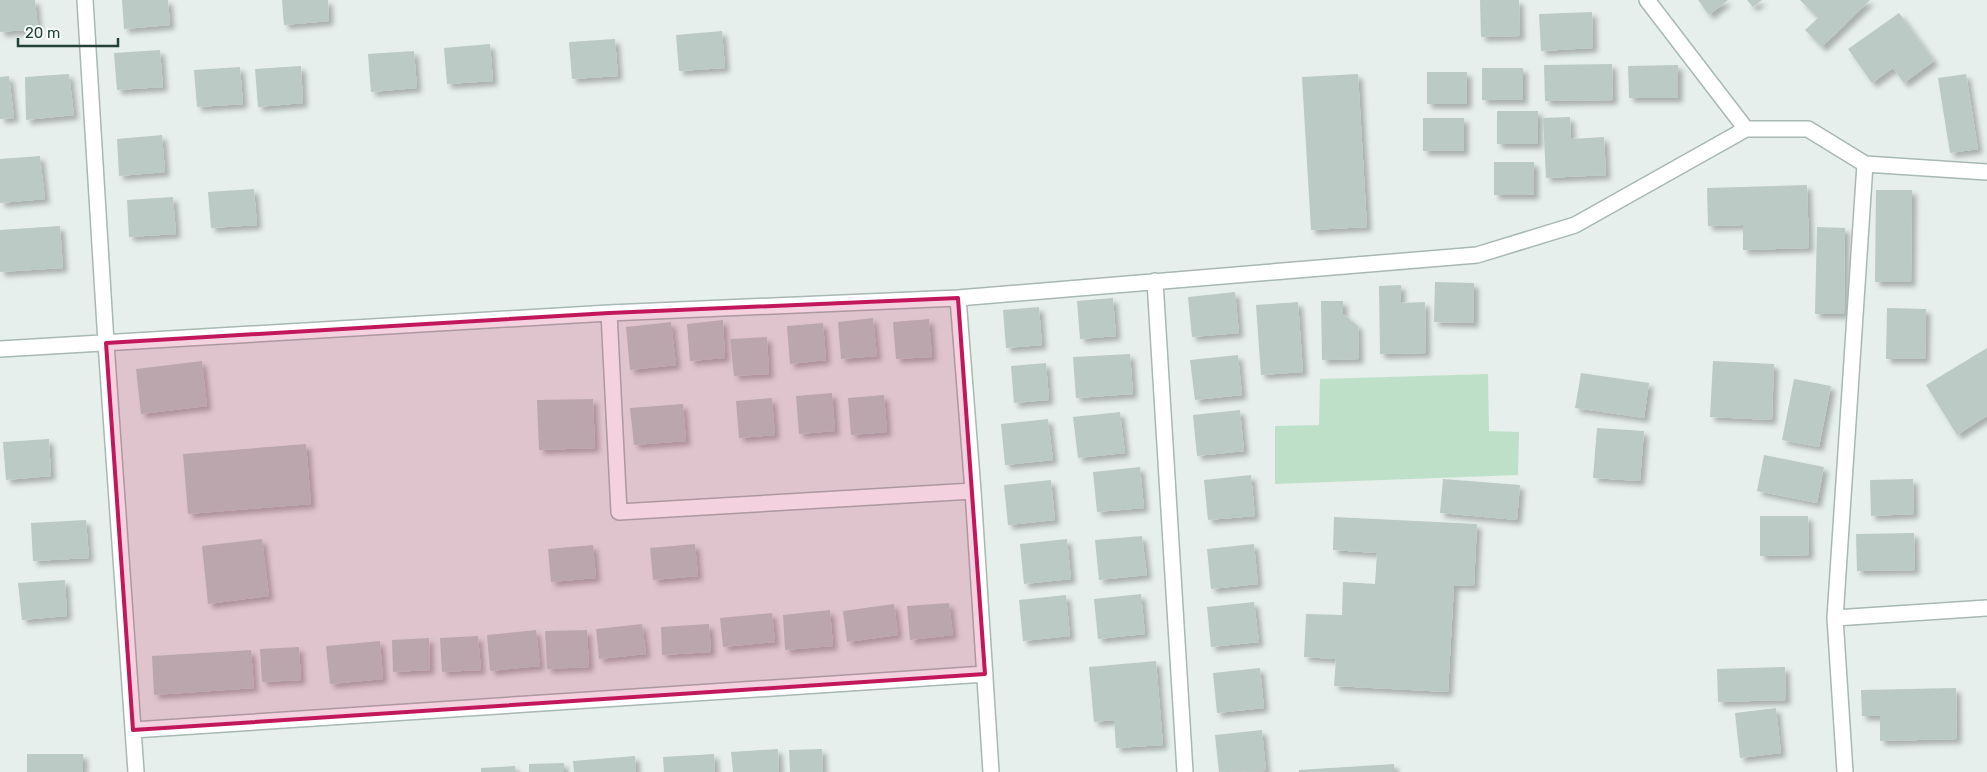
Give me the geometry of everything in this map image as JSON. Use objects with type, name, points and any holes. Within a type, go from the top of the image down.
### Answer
[{"type":"street","points":[[85,0],[106,343],[136,772]]},
{"type":"street","points":[[1647,0],[1746,129]]},
{"type":"street","points":[[0,349],[608,313],[958,298],[1477,255],[1575,225],[1746,129],[1808,129],[1865,164],[1987,172]]},
{"type":"street","points":[[1845,772],[1835,618],[1865,164]]},
{"type":"street","points":[[1155,281],[1185,772]]},
{"type":"street","points":[[958,298],[992,772]]},
{"type":"street","points":[[608,313],[619,512],[973,491]]},
{"type":"street","points":[[1835,618],[1987,608]]},
{"type":"street","points":[[133,730],[985,674]]},
{"type":"highlighted area","points":[[958,298],[985,674],[133,730],[106,343],[609,313]]},
{"type":"green space","points":[[1488,374],[1489,431],[1519,432],[1518,475],[1275,484],[1275,426],[1319,425],[1320,379]]},
{"type":"building","points":[[0,0],[35,0],[38,29],[0,32]]},
{"type":"building","points":[[122,0],[168,0],[170,25],[124,29]]},
{"type":"building","points":[[282,0],[328,0],[329,21],[284,25]]},
{"type":"building","points":[[1480,0],[1519,0],[1520,36],[1481,37]]},
{"type":"building","points":[[1698,0],[1728,0],[1709,15]]},
{"type":"building","points":[[1747,0],[1762,0],[1753,7]]},
{"type":"building","points":[[1800,0],[1870,0],[1822,47],[1805,30],[1818,18]]},
{"type":"building","points":[[1592,12],[1593,48],[1541,51],[1539,14]]},
{"type":"building","points":[[1899,13],[1934,61],[1904,83],[1893,68],[1872,83],[1848,49]]},
{"type":"building","points":[[722,31],[725,68],[679,71],[676,35]]},
{"type":"building","points":[[615,39],[618,76],[572,79],[569,42]]},
{"type":"building","points":[[490,44],[493,81],[447,84],[444,48]]},
{"type":"building","points":[[160,50],[163,87],[117,90],[114,53]]},
{"type":"building","points":[[414,51],[417,88],[371,92],[368,54]]},
{"type":"building","points":[[1612,64],[1613,100],[1545,101],[1544,65]]},
{"type":"building","points":[[1678,65],[1678,98],[1629,98],[1628,66]]},
{"type":"building","points":[[301,66],[303,103],[258,107],[255,69]]},
{"type":"building","points":[[240,67],[243,104],[197,107],[194,70]]},
{"type":"building","points":[[1482,68],[1523,68],[1523,100],[1482,100]]},
{"type":"building","points":[[1427,72],[1467,72],[1467,104],[1427,104]]},
{"type":"building","points":[[69,74],[74,115],[26,120],[25,77]]},
{"type":"building","points":[[1358,74],[1367,227],[1311,230],[1302,77]]},
{"type":"building","points":[[1966,74],[1978,149],[1950,153],[1938,78]]},
{"type":"building","points":[[9,76],[14,118],[0,119],[0,77]]},
{"type":"building","points":[[1497,111],[1538,111],[1538,144],[1497,144]]},
{"type":"building","points":[[1570,117],[1571,139],[1604,137],[1606,175],[1546,178],[1543,118]]},
{"type":"building","points":[[1423,118],[1464,118],[1464,151],[1423,151]]},
{"type":"building","points":[[162,135],[165,172],[119,176],[117,139]]},
{"type":"building","points":[[40,156],[45,199],[0,203],[0,159]]},
{"type":"building","points":[[1494,162],[1534,162],[1534,195],[1494,195]]},
{"type":"building","points":[[1807,185],[1809,248],[1743,250],[1743,225],[1708,226],[1707,188]]},
{"type":"building","points":[[254,189],[257,225],[211,228],[208,192]]},
{"type":"building","points":[[1876,190],[1912,190],[1911,282],[1875,282]]},
{"type":"building","points":[[173,197],[176,234],[129,237],[127,200]]},
{"type":"building","points":[[60,226],[63,268],[0,272],[0,230]]},
{"type":"building","points":[[1817,227],[1845,228],[1844,314],[1815,314]]},
{"type":"building","points":[[1435,282],[1474,283],[1474,323],[1434,322]]},
{"type":"building","points":[[1401,285],[1401,303],[1425,302],[1426,353],[1380,354],[1379,286]]},
{"type":"building","points":[[1235,292],[1239,333],[1192,337],[1188,297]]},
{"type":"building","points":[[1113,298],[1116,336],[1080,339],[1077,301]]},
{"type":"building","points":[[1321,301],[1343,301],[1343,314],[1358,326],[1359,359],[1322,360]]},
{"type":"building","points":[[1298,302],[1303,372],[1261,375],[1256,305]]},
{"type":"building","points":[[1039,307],[1042,345],[1006,348],[1003,310]]},
{"type":"building","points":[[1887,308],[1926,309],[1925,359],[1886,359]]},
{"type":"building","points":[[873,318],[877,356],[841,359],[838,322]]},
{"type":"building","points":[[929,319],[932,357],[896,359],[893,322]]},
{"type":"building","points":[[723,320],[725,358],[690,361],[687,324]]},
{"type":"building","points":[[671,322],[676,365],[630,370],[626,327]]},
{"type":"building","points":[[823,323],[826,360],[790,364],[787,326]]},
{"type":"building","points":[[767,337],[769,374],[734,376],[730,339]]},
{"type":"building","points":[[1987,348],[1987,416],[1957,435],[1926,385]]},
{"type":"building","points":[[1130,354],[1133,394],[1076,398],[1073,357]]},
{"type":"building","points":[[1238,355],[1242,395],[1195,400],[1190,360]]},
{"type":"building","points":[[202,361],[207,406],[141,414],[136,369]]},
{"type":"building","points":[[1713,361],[1774,364],[1772,420],[1710,417]]},
{"type":"building","points":[[1046,363],[1049,400],[1014,403],[1011,366]]},
{"type":"building","points":[[1581,373],[1649,383],[1644,418],[1575,408]]},
{"type":"building","points":[[1794,379],[1831,386],[1819,447],[1782,440]]},
{"type":"building","points":[[832,393],[835,431],[799,434],[796,396]]},
{"type":"building","points":[[884,395],[887,432],[851,435],[848,398]]},
{"type":"building","points":[[772,398],[775,435],[739,438],[736,401]]},
{"type":"building","points":[[593,399],[595,448],[539,450],[537,400]]},
{"type":"building","points":[[683,404],[686,441],[634,445],[630,408]]},
{"type":"building","points":[[1240,410],[1244,451],[1197,456],[1193,415]]},
{"type":"building","points":[[1120,412],[1125,453],[1078,458],[1073,417]]},
{"type":"building","points":[[1048,419],[1053,460],[1005,465],[1001,424]]},
{"type":"building","points":[[1597,428],[1644,431],[1640,481],[1593,478]]},
{"type":"building","points":[[49,439],[51,476],[6,480],[3,442]]},
{"type":"building","points":[[306,444],[311,504],[188,514],[183,454]]},
{"type":"building","points":[[1764,455],[1824,467],[1817,503],[1757,491]]},
{"type":"building","points":[[1140,467],[1144,508],[1097,512],[1093,472]]},
{"type":"building","points":[[1251,475],[1255,516],[1208,520],[1204,480]]},
{"type":"building","points":[[1443,479],[1520,485],[1517,520],[1440,513]]},
{"type":"building","points":[[1913,479],[1914,514],[1871,516],[1870,480]]},
{"type":"building","points":[[1051,480],[1055,520],[1008,525],[1004,485]]},
{"type":"building","points":[[1760,516],[1808,516],[1809,555],[1760,556]]},
{"type":"building","points":[[1334,517],[1477,524],[1474,586],[1454,585],[1448,692],[1334,686],[1336,659],[1304,657],[1306,614],[1342,615],[1343,582],[1375,584],[1377,553],[1333,550]]},
{"type":"building","points":[[86,520],[89,558],[33,561],[31,523]]},
{"type":"building","points":[[1914,533],[1915,570],[1857,571],[1856,534]]},
{"type":"building","points":[[1142,536],[1147,575],[1099,580],[1095,540]]},
{"type":"building","points":[[262,539],[269,596],[208,604],[202,546]]},
{"type":"building","points":[[1067,539],[1071,579],[1024,584],[1020,544]]},
{"type":"building","points":[[695,544],[698,576],[653,580],[650,548]]},
{"type":"building","points":[[1254,544],[1258,584],[1211,589],[1207,549]]},
{"type":"building","points":[[593,545],[596,578],[551,582],[548,549]]},
{"type":"building","points":[[65,580],[67,616],[22,620],[18,583]]},
{"type":"building","points":[[1141,594],[1145,634],[1098,639],[1094,599]]},
{"type":"building","points":[[1066,595],[1070,636],[1023,641],[1019,600]]},
{"type":"building","points":[[1254,602],[1259,642],[1211,647],[1207,607]]},
{"type":"building","points":[[949,603],[953,635],[910,640],[907,606]]},
{"type":"building","points":[[894,604],[898,635],[847,642],[843,611]]},
{"type":"building","points":[[830,610],[833,646],[785,650],[783,615]]},
{"type":"building","points":[[772,613],[775,642],[723,647],[720,618]]},
{"type":"building","points":[[642,624],[646,654],[599,659],[596,629]]},
{"type":"building","points":[[709,624],[711,652],[662,655],[661,627]]},
{"type":"building","points":[[536,630],[540,666],[490,671],[487,635]]},
{"type":"building","points":[[587,630],[589,667],[547,669],[545,631]]},
{"type":"building","points":[[478,636],[481,670],[442,672],[440,638]]},
{"type":"building","points":[[429,638],[430,670],[393,672],[392,640]]},
{"type":"building","points":[[380,641],[383,679],[330,684],[326,646]]},
{"type":"building","points":[[299,647],[301,680],[262,682],[260,649]]},
{"type":"building","points":[[251,650],[254,688],[154,695],[152,656]]},
{"type":"building","points":[[1156,661],[1163,745],[1116,748],[1114,720],[1094,722],[1089,667]]},
{"type":"building","points":[[1785,667],[1786,700],[1718,702],[1717,669]]},
{"type":"building","points":[[1260,668],[1264,708],[1217,713],[1213,673]]},
{"type":"building","points":[[1956,688],[1957,739],[1880,741],[1880,716],[1862,716],[1861,690]]},
{"type":"building","points":[[1776,708],[1781,753],[1740,758],[1735,713]]},
{"type":"building","points":[[1262,730],[1266,771],[1219,772],[1215,735]]},
{"type":"building","points":[[778,749],[779,772],[733,772],[731,752]]},
{"type":"building","points":[[822,749],[823,772],[790,772],[789,750]]},
{"type":"building","points":[[27,754],[83,754],[83,772],[27,772]]},
{"type":"building","points":[[714,754],[715,772],[664,772],[663,757]]},
{"type":"building","points":[[635,756],[636,772],[574,772],[573,761]]},
{"type":"building","points":[[564,763],[564,772],[529,772],[529,764]]},
{"type":"building","points":[[1394,764],[1394,772],[1299,772],[1299,770]]},
{"type":"building","points":[[515,766],[516,772],[481,772],[481,768]]}]
